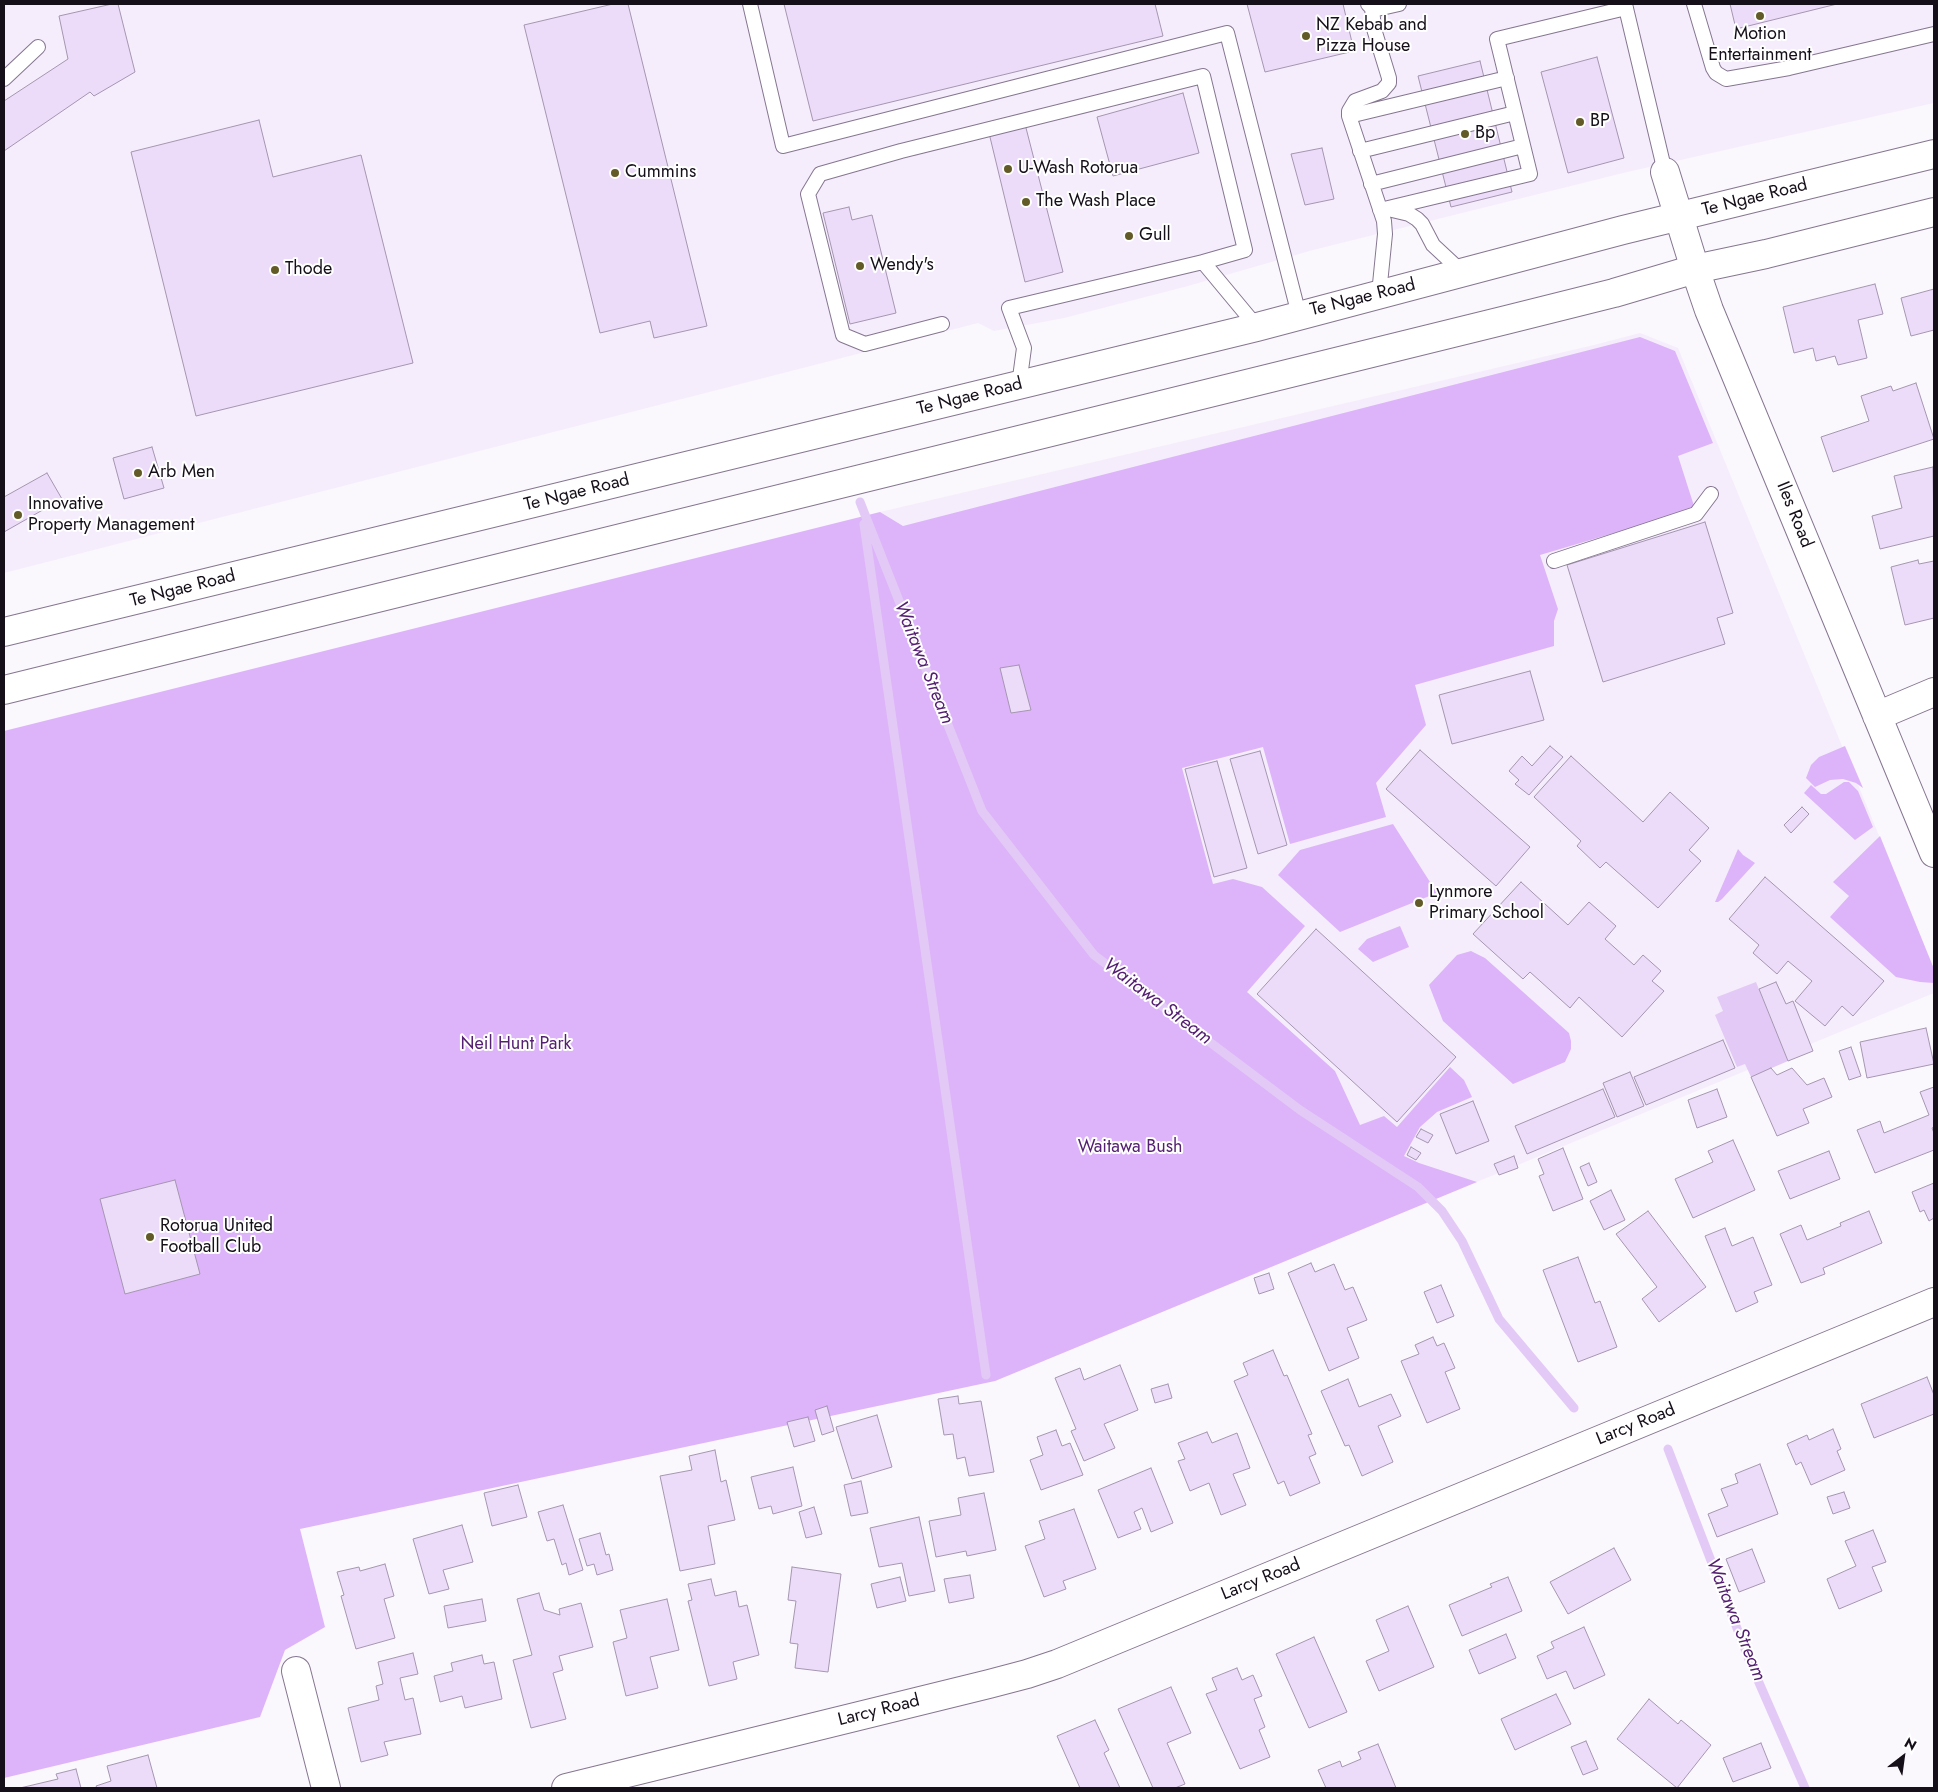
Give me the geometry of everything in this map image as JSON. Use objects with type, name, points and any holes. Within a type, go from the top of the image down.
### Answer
[{"type":"main road","name":"Te Ngae Road","points":[[4,632],[1019,385],[1934,154]]},
{"type":"main road","name":"Iles Road","points":[[1665,172],[1695,269],[1715,324],[1934,853]]},
{"type":"main road","points":[[4,690],[1506,320],[1614,293],[1695,269],[1766,254],[1934,212]]},
{"type":"main road","points":[[1877,716],[1934,692]]},
{"type":"main road","name":"Larcy Road","points":[[566,1788],[989,1684],[1050,1666],[1934,1302]]},
{"type":"main road","points":[[296,1671],[326,1788]]},
{"type":"lane","points":[[750,4],[783,146],[1227,33],[1299,315]]},
{"type":"lane","points":[[1370,6],[1377,9],[1399,4]]},
{"type":"lane","points":[[1694,4],[1712,68],[1726,80],[1788,68],[1934,34]]},
{"type":"lane","points":[[1370,6],[1374,29],[1390,78],[1389,83],[1382,91],[1355,101],[1349,111],[1349,116],[1380,210],[1385,234],[1379,294]]},
{"type":"lane","points":[[1380,210],[1530,174],[1498,39],[1626,6],[1665,172]]},
{"type":"lane","points":[[4,79],[38,47]]},
{"type":"lane","points":[[942,324],[865,344],[842,335],[808,194],[820,174],[901,151],[1202,76],[1244,250],[1203,262],[1009,308],[1024,348],[1019,385]]},
{"type":"lane","points":[[1349,116],[1507,78]]},
{"type":"lane","points":[[1360,151],[1515,113]]},
{"type":"lane","points":[[1371,184],[1523,146]]},
{"type":"lane","points":[[1380,210],[1399,211],[1417,219],[1422,224],[1433,245],[1462,272]]},
{"type":"lane","points":[[1203,262],[1257,326]]},
{"type":"lane","points":[[1554,561],[1696,514],[1711,494]]},
{"type":"shaded area","points":[[4,4],[1934,4],[1934,103],[1627,172],[1313,250],[1188,286],[1064,318],[994,331],[978,323],[4,573]]},
{"type":"shaded area","name":"Lynmore Primary School","points":[[1640,333],[1678,348],[1934,969],[1934,993],[995,1381],[880,512]]},
{"type":"shaded area","points":[[1756,982],[1788,1061],[1751,1077],[1745,1064],[1737,1067],[1715,1015],[1723,1011],[1717,997]]},
{"type":"green space","name":"Neil Hunt Park","points":[[1640,337],[1675,351],[1713,443],[1678,456],[1695,509],[1540,555],[1558,609],[1554,621],[1554,646],[1415,685],[1426,725],[1376,783],[1386,817],[1290,844],[1263,747],[1182,768],[1213,884],[1233,879],[1262,887],[1305,926],[1247,992],[1335,1071],[1360,1125],[1384,1116],[1397,1127],[1450,1067],[1464,1080],[1472,1097],[1437,1112],[1420,1127],[1404,1156],[1419,1163],[1477,1182],[995,1381],[300,1529],[325,1627],[285,1650],[260,1717],[4,1778],[4,731],[880,512],[903,526]]},
{"type":"green space","points":[[1845,746],[1863,788],[1856,783],[1843,779],[1830,780],[1815,787],[1806,778],[1811,765],[1819,757]]},
{"type":"green space","points":[[1844,782],[1849,782],[1858,791],[1873,827],[1855,840],[1804,793],[1811,785],[1821,794],[1826,794]]},
{"type":"green space","points":[[1393,824],[1437,893],[1340,932],[1278,875],[1300,850]]},
{"type":"green space","points":[[1880,836],[1934,969],[1934,983],[1896,977],[1830,917],[1849,896],[1833,882]]},
{"type":"green space","points":[[1738,849],[1755,863],[1722,899],[1715,902]]},
{"type":"green space","points":[[1400,926],[1409,947],[1373,962],[1358,949],[1367,939]]},
{"type":"green space","points":[[1471,951],[1485,958],[1569,1033],[1571,1049],[1565,1062],[1513,1084],[1443,1021],[1429,985],[1457,955]]},
{"type":"building","points":[[118,4],[135,72],[94,96],[90,92],[4,151],[4,101],[68,59],[59,16]]},
{"type":"building","name":"Cummins","points":[[613,4],[628,4],[707,326],[654,338],[650,321],[600,333],[524,25]]},
{"type":"building","points":[[784,4],[1155,4],[1163,36],[813,121]]},
{"type":"building","points":[[1247,4],[1343,4],[1354,51],[1265,72]]},
{"type":"building","name":"Motion Entertainment","points":[[1730,4],[1837,4],[1736,29]]},
{"type":"building","points":[[1597,57],[1624,158],[1568,173],[1541,72]]},
{"type":"building","name":"Bp","points":[[1480,61],[1512,192],[1451,207],[1418,76]]},
{"type":"building","points":[[1183,93],[1199,153],[1113,176],[1097,117]]},
{"type":"building","name":"Thode","points":[[259,120],[273,177],[361,155],[413,363],[196,416],[131,152]]},
{"type":"building","name":"The Wash Place","points":[[1025,124],[1063,272],[1025,282],[989,133]]},
{"type":"building","points":[[1322,148],[1334,199],[1305,205],[1291,154]]},
{"type":"building","name":"Wendy's","points":[[849,207],[852,220],[872,215],[896,313],[850,324],[823,213]]},
{"type":"building","points":[[1875,284],[1883,314],[1858,320],[1867,358],[1838,365],[1835,356],[1816,361],[1813,348],[1794,353],[1783,307]]},
{"type":"building","points":[[1934,289],[1934,330],[1911,336],[1901,298]]},
{"type":"building","points":[[1916,383],[1934,439],[1833,472],[1821,437],[1869,421],[1861,396],[1891,386],[1893,391]]},
{"type":"building","name":"Arb Men","points":[[152,447],[164,488],[124,499],[113,458]]},
{"type":"building","points":[[1933,467],[1934,536],[1880,549],[1872,516],[1902,508],[1894,476]]},
{"type":"building","name":"Innovative Property Management","points":[[47,473],[62,499],[4,532],[4,497]]},
{"type":"building","points":[[1705,522],[1733,613],[1717,618],[1725,644],[1603,682],[1567,565]]},
{"type":"building","points":[[1918,560],[1919,564],[1934,561],[1934,618],[1905,625],[1891,567]]},
{"type":"building","points":[[1019,665],[1031,710],[1011,713],[1000,668]]},
{"type":"building","points":[[1530,671],[1544,720],[1452,744],[1439,695]]},
{"type":"building","points":[[1550,746],[1563,757],[1529,795],[1515,784],[1519,780],[1509,771],[1522,756],[1532,766]]},
{"type":"building","points":[[1420,750],[1530,847],[1496,886],[1386,789]]},
{"type":"building","points":[[1260,751],[1287,845],[1258,854],[1230,759]]},
{"type":"building","points":[[1571,756],[1643,822],[1670,792],[1709,828],[1689,850],[1701,861],[1658,908],[1606,862],[1600,868],[1577,846],[1581,841],[1534,797]]},
{"type":"building","points":[[1217,761],[1247,868],[1214,877],[1185,769]]},
{"type":"building","points":[[1802,807],[1809,814],[1791,833],[1784,825]]},
{"type":"building","points":[[1765,877],[1884,981],[1853,1016],[1842,1006],[1825,1026],[1795,1001],[1812,981],[1788,961],[1777,974],[1753,953],[1759,945],[1729,919]]},
{"type":"building","points":[[1521,882],[1568,925],[1589,902],[1616,926],[1605,939],[1634,965],[1643,955],[1661,971],[1652,981],[1664,991],[1622,1037],[1579,997],[1570,1008],[1530,972],[1523,979],[1473,934]]},
{"type":"building","points":[[1316,929],[1456,1057],[1397,1122],[1257,994]]},
{"type":"building","points":[[1776,982],[1786,1004],[1793,1001],[1813,1051],[1788,1061],[1759,989]]},
{"type":"building","points":[[1926,1028],[1934,1064],[1867,1078],[1860,1042]]},
{"type":"building","points":[[1723,1040],[1735,1068],[1646,1105],[1634,1077]]},
{"type":"building","points":[[1851,1047],[1861,1076],[1849,1080],[1839,1051]]},
{"type":"building","points":[[1771,1068],[1777,1075],[1792,1068],[1807,1085],[1824,1078],[1832,1097],[1803,1109],[1809,1123],[1777,1136],[1751,1077]]},
{"type":"building","points":[[1630,1072],[1644,1106],[1617,1117],[1603,1083]]},
{"type":"building","points":[[1934,1087],[1934,1127],[1932,1128],[1934,1133],[1934,1150],[1875,1173],[1857,1130],[1880,1121],[1884,1133],[1929,1115],[1920,1092]]},
{"type":"building","points":[[1603,1089],[1615,1117],[1527,1154],[1515,1126]]},
{"type":"building","points":[[1717,1089],[1727,1117],[1697,1128],[1688,1100]]},
{"type":"building","points":[[1473,1101],[1489,1141],[1456,1154],[1440,1114]]},
{"type":"building","points":[[1421,1129],[1433,1135],[1428,1143],[1416,1137]]},
{"type":"building","points":[[1733,1140],[1755,1190],[1693,1218],[1675,1179],[1713,1162],[1708,1151]]},
{"type":"building","points":[[1411,1147],[1421,1153],[1416,1160],[1407,1155]]},
{"type":"building","points":[[1563,1148],[1583,1199],[1553,1211],[1539,1176],[1544,1174],[1538,1159]]},
{"type":"building","points":[[1829,1151],[1840,1179],[1790,1199],[1778,1171]]},
{"type":"building","points":[[1514,1156],[1518,1168],[1499,1175],[1494,1164]]},
{"type":"building","points":[[1589,1163],[1597,1182],[1588,1186],[1580,1167]]},
{"type":"building","name":"Rotorua United Football Club","points":[[175,1180],[200,1274],[125,1294],[100,1199]]},
{"type":"building","points":[[1934,1183],[1934,1218],[1929,1221],[1924,1210],[1920,1212],[1912,1192]]},
{"type":"building","points":[[1611,1190],[1625,1220],[1604,1230],[1590,1201]]},
{"type":"building","points":[[1648,1211],[1706,1287],[1659,1322],[1642,1299],[1657,1287],[1616,1234]]},
{"type":"building","points":[[1869,1211],[1882,1243],[1823,1268],[1825,1274],[1801,1283],[1780,1234],[1801,1225],[1807,1240],[1841,1226],[1840,1223]]},
{"type":"building","points":[[1725,1228],[1732,1246],[1753,1237],[1772,1285],[1754,1292],[1758,1302],[1736,1312],[1705,1236]]},
{"type":"building","points":[[1578,1257],[1595,1303],[1600,1301],[1617,1347],[1578,1362],[1543,1270]]},
{"type":"building","points":[[1311,1263],[1315,1272],[1334,1264],[1345,1290],[1353,1287],[1367,1320],[1347,1328],[1359,1358],[1329,1371],[1288,1273]]},
{"type":"building","points":[[1269,1273],[1274,1289],[1259,1294],[1254,1278]]},
{"type":"building","points":[[1441,1285],[1454,1316],[1437,1323],[1424,1292]]},
{"type":"building","points":[[1433,1337],[1437,1346],[1444,1343],[1455,1368],[1445,1372],[1460,1409],[1427,1423],[1401,1361],[1419,1354],[1415,1345]]},
{"type":"building","points":[[1273,1350],[1284,1376],[1287,1375],[1312,1434],[1308,1435],[1316,1454],[1309,1457],[1320,1483],[1290,1496],[1284,1481],[1278,1484],[1234,1381],[1248,1375],[1243,1363]]},
{"type":"building","points":[[1120,1365],[1138,1410],[1104,1424],[1115,1448],[1084,1461],[1071,1431],[1076,1429],[1055,1378],[1080,1368],[1084,1380]]},
{"type":"building","points":[[1927,1377],[1934,1395],[1934,1414],[1874,1438],[1861,1404]]},
{"type":"building","points":[[1348,1379],[1359,1407],[1391,1394],[1401,1416],[1378,1426],[1393,1462],[1362,1476],[1349,1445],[1345,1446],[1321,1391]]},
{"type":"building","points":[[1168,1384],[1172,1398],[1155,1403],[1151,1389]]},
{"type":"building","points":[[958,1396],[959,1404],[981,1401],[994,1472],[969,1476],[965,1457],[957,1459],[953,1434],[944,1435],[938,1399]]},
{"type":"building","points":[[827,1406],[834,1431],[822,1435],[815,1410]]},
{"type":"building","points":[[877,1415],[892,1467],[852,1479],[836,1427]]},
{"type":"building","points":[[808,1417],[815,1441],[794,1447],[787,1422]]},
{"type":"building","points":[[1833,1429],[1841,1449],[1837,1451],[1845,1470],[1811,1485],[1801,1462],[1796,1465],[1787,1444],[1807,1435],[1809,1440]]},
{"type":"building","points":[[1056,1430],[1062,1446],[1070,1443],[1083,1475],[1041,1490],[1030,1460],[1043,1455],[1037,1437]]},
{"type":"building","points":[[1207,1432],[1212,1443],[1237,1433],[1250,1468],[1233,1474],[1246,1505],[1221,1515],[1209,1483],[1190,1491],[1178,1461],[1185,1459],[1178,1443]]},
{"type":"building","points":[[715,1450],[721,1482],[726,1480],[735,1520],[708,1526],[715,1564],[680,1571],[660,1476],[692,1470],[689,1456]]},
{"type":"building","points":[[1760,1464],[1778,1514],[1717,1537],[1708,1514],[1728,1506],[1721,1489],[1738,1483],[1735,1474]]},
{"type":"building","points":[[793,1467],[802,1506],[773,1514],[771,1506],[759,1509],[751,1477]]},
{"type":"building","points":[[1151,1468],[1173,1523],[1151,1532],[1142,1508],[1134,1512],[1141,1529],[1118,1538],[1098,1490]]},
{"type":"building","points":[[861,1481],[868,1513],[851,1516],[844,1485]]},
{"type":"building","points":[[518,1485],[527,1517],[492,1526],[484,1493]]},
{"type":"building","points":[[1844,1492],[1850,1508],[1833,1514],[1827,1497]]},
{"type":"building","points":[[984,1493],[996,1550],[967,1556],[966,1551],[936,1557],[929,1521],[961,1515],[958,1498]]},
{"type":"building","points":[[563,1505],[583,1570],[569,1575],[566,1563],[562,1565],[554,1539],[547,1541],[538,1512]]},
{"type":"building","points":[[814,1507],[822,1534],[806,1538],[799,1512]]},
{"type":"building","points":[[1074,1509],[1096,1569],[1063,1581],[1066,1589],[1044,1597],[1025,1546],[1045,1539],[1039,1521]]},
{"type":"building","points":[[919,1517],[935,1591],[909,1596],[902,1563],[879,1567],[870,1528]]},
{"type":"building","points":[[462,1525],[473,1562],[443,1570],[449,1589],[429,1594],[413,1539]]},
{"type":"building","points":[[1873,1530],[1886,1562],[1872,1567],[1882,1591],[1839,1609],[1827,1579],[1856,1566],[1845,1541]]},
{"type":"building","points":[[600,1533],[606,1555],[609,1554],[613,1570],[597,1575],[594,1564],[587,1566],[579,1539]]},
{"type":"building","points":[[1614,1548],[1631,1580],[1568,1614],[1550,1582]]},
{"type":"building","points":[[1752,1549],[1765,1582],[1739,1592],[1726,1559]]},
{"type":"building","points":[[385,1564],[394,1596],[384,1599],[395,1638],[356,1649],[341,1596],[344,1595],[337,1572],[359,1567],[360,1571]]},
{"type":"building","points":[[792,1567],[841,1574],[828,1672],[795,1668],[798,1644],[790,1643],[796,1601],[788,1600]]},
{"type":"building","points":[[970,1575],[974,1598],[949,1603],[944,1579]]},
{"type":"building","points":[[900,1577],[906,1601],[877,1608],[871,1584]]},
{"type":"building","points":[[1508,1577],[1522,1611],[1462,1636],[1449,1605],[1492,1587],[1490,1584]]},
{"type":"building","points":[[711,1579],[715,1596],[736,1591],[739,1607],[747,1605],[759,1655],[733,1662],[737,1679],[709,1686],[688,1601],[692,1600],[688,1584]]},
{"type":"building","points":[[539,1593],[544,1610],[560,1615],[559,1609],[581,1603],[593,1647],[559,1656],[563,1670],[553,1673],[566,1719],[531,1728],[513,1660],[532,1655],[517,1599]]},
{"type":"building","points":[[482,1599],[486,1621],[448,1628],[444,1606]]},
{"type":"building","points":[[667,1599],[679,1650],[650,1657],[658,1688],[626,1696],[613,1642],[627,1638],[620,1610]]},
{"type":"building","points":[[1408,1606],[1434,1667],[1379,1691],[1366,1661],[1389,1651],[1376,1620]]},
{"type":"building","points":[[1584,1627],[1605,1675],[1574,1689],[1566,1671],[1547,1679],[1537,1656],[1554,1648],[1551,1642]]},
{"type":"building","points":[[1506,1634],[1516,1658],[1479,1674],[1469,1650]]},
{"type":"building","points":[[1314,1637],[1347,1712],[1309,1728],[1276,1654]]},
{"type":"building","points":[[413,1653],[418,1674],[400,1678],[405,1700],[413,1698],[421,1734],[384,1742],[388,1755],[361,1762],[348,1708],[379,1700],[376,1686],[383,1684],[378,1662]]},
{"type":"building","points":[[482,1655],[484,1664],[494,1662],[502,1699],[465,1708],[462,1696],[440,1702],[434,1676],[453,1671],[451,1663]]},
{"type":"building","points":[[1237,1668],[1242,1680],[1253,1675],[1262,1696],[1254,1699],[1265,1727],[1259,1730],[1270,1757],[1240,1769],[1206,1694],[1217,1690],[1212,1678]]},
{"type":"building","points":[[1171,1687],[1191,1733],[1167,1743],[1185,1784],[1175,1788],[1153,1788],[1118,1709]]},
{"type":"building","points":[[1556,1694],[1571,1724],[1515,1750],[1501,1719]]},
{"type":"building","points":[[1649,1699],[1678,1724],[1681,1720],[1711,1745],[1677,1788],[1617,1739]]},
{"type":"building","points":[[1095,1720],[1109,1750],[1104,1753],[1120,1788],[1080,1788],[1057,1736]]},
{"type":"building","points":[[1586,1741],[1598,1769],[1583,1775],[1571,1747]]},
{"type":"building","points":[[1761,1743],[1771,1768],[1733,1782],[1723,1758]]},
{"type":"building","points":[[1378,1744],[1396,1788],[1326,1788],[1318,1770],[1340,1761],[1342,1767],[1361,1759],[1358,1752]]},
{"type":"building","points":[[148,1755],[157,1788],[97,1788],[96,1786],[111,1781],[107,1766]]},
{"type":"building","points":[[76,1769],[81,1788],[20,1788],[58,1779],[56,1774]]},
{"type":"waterway","name":"Waitawa Stream","points":[[860,502],[982,811],[1094,955],[1300,1110],[1418,1187],[1442,1211],[1462,1241],[1499,1319],[1574,1408]]},
{"type":"waterway","points":[[864,524],[986,1375]]},
{"type":"waterway","name":"Waitawa Stream","points":[[1668,1449],[1750,1662],[1805,1788]]},
{"type":"place","name":"Motion Entertainment","points":[[1760,16]]},
{"type":"place","name":"NZ Kebab and Pizza House","points":[[1306,36]]},
{"type":"place","name":"BP","points":[[1580,122]]},
{"type":"place","name":"Bp","points":[[1465,134]]},
{"type":"place","name":"U-Wash Rotorua","points":[[1008,169]]},
{"type":"place","name":"Cummins","points":[[615,173]]},
{"type":"place","name":"The Wash Place","points":[[1026,202]]},
{"type":"place","name":"Gull","points":[[1129,236]]},
{"type":"place","name":"Wendy's","points":[[860,266]]},
{"type":"place","name":"Thode","points":[[275,270]]},
{"type":"place","name":"Arb Men","points":[[138,473]]},
{"type":"place","name":"Innovative Property Management","points":[[18,515]]},
{"type":"place","name":"Lynmore Primary School","points":[[1419,903]]},
{"type":"place","name":"Rotorua United Football Club","points":[[150,1237]]},
{"type":"park label","name":"Waitawa Bush","points":[[1130,1148]]}]
